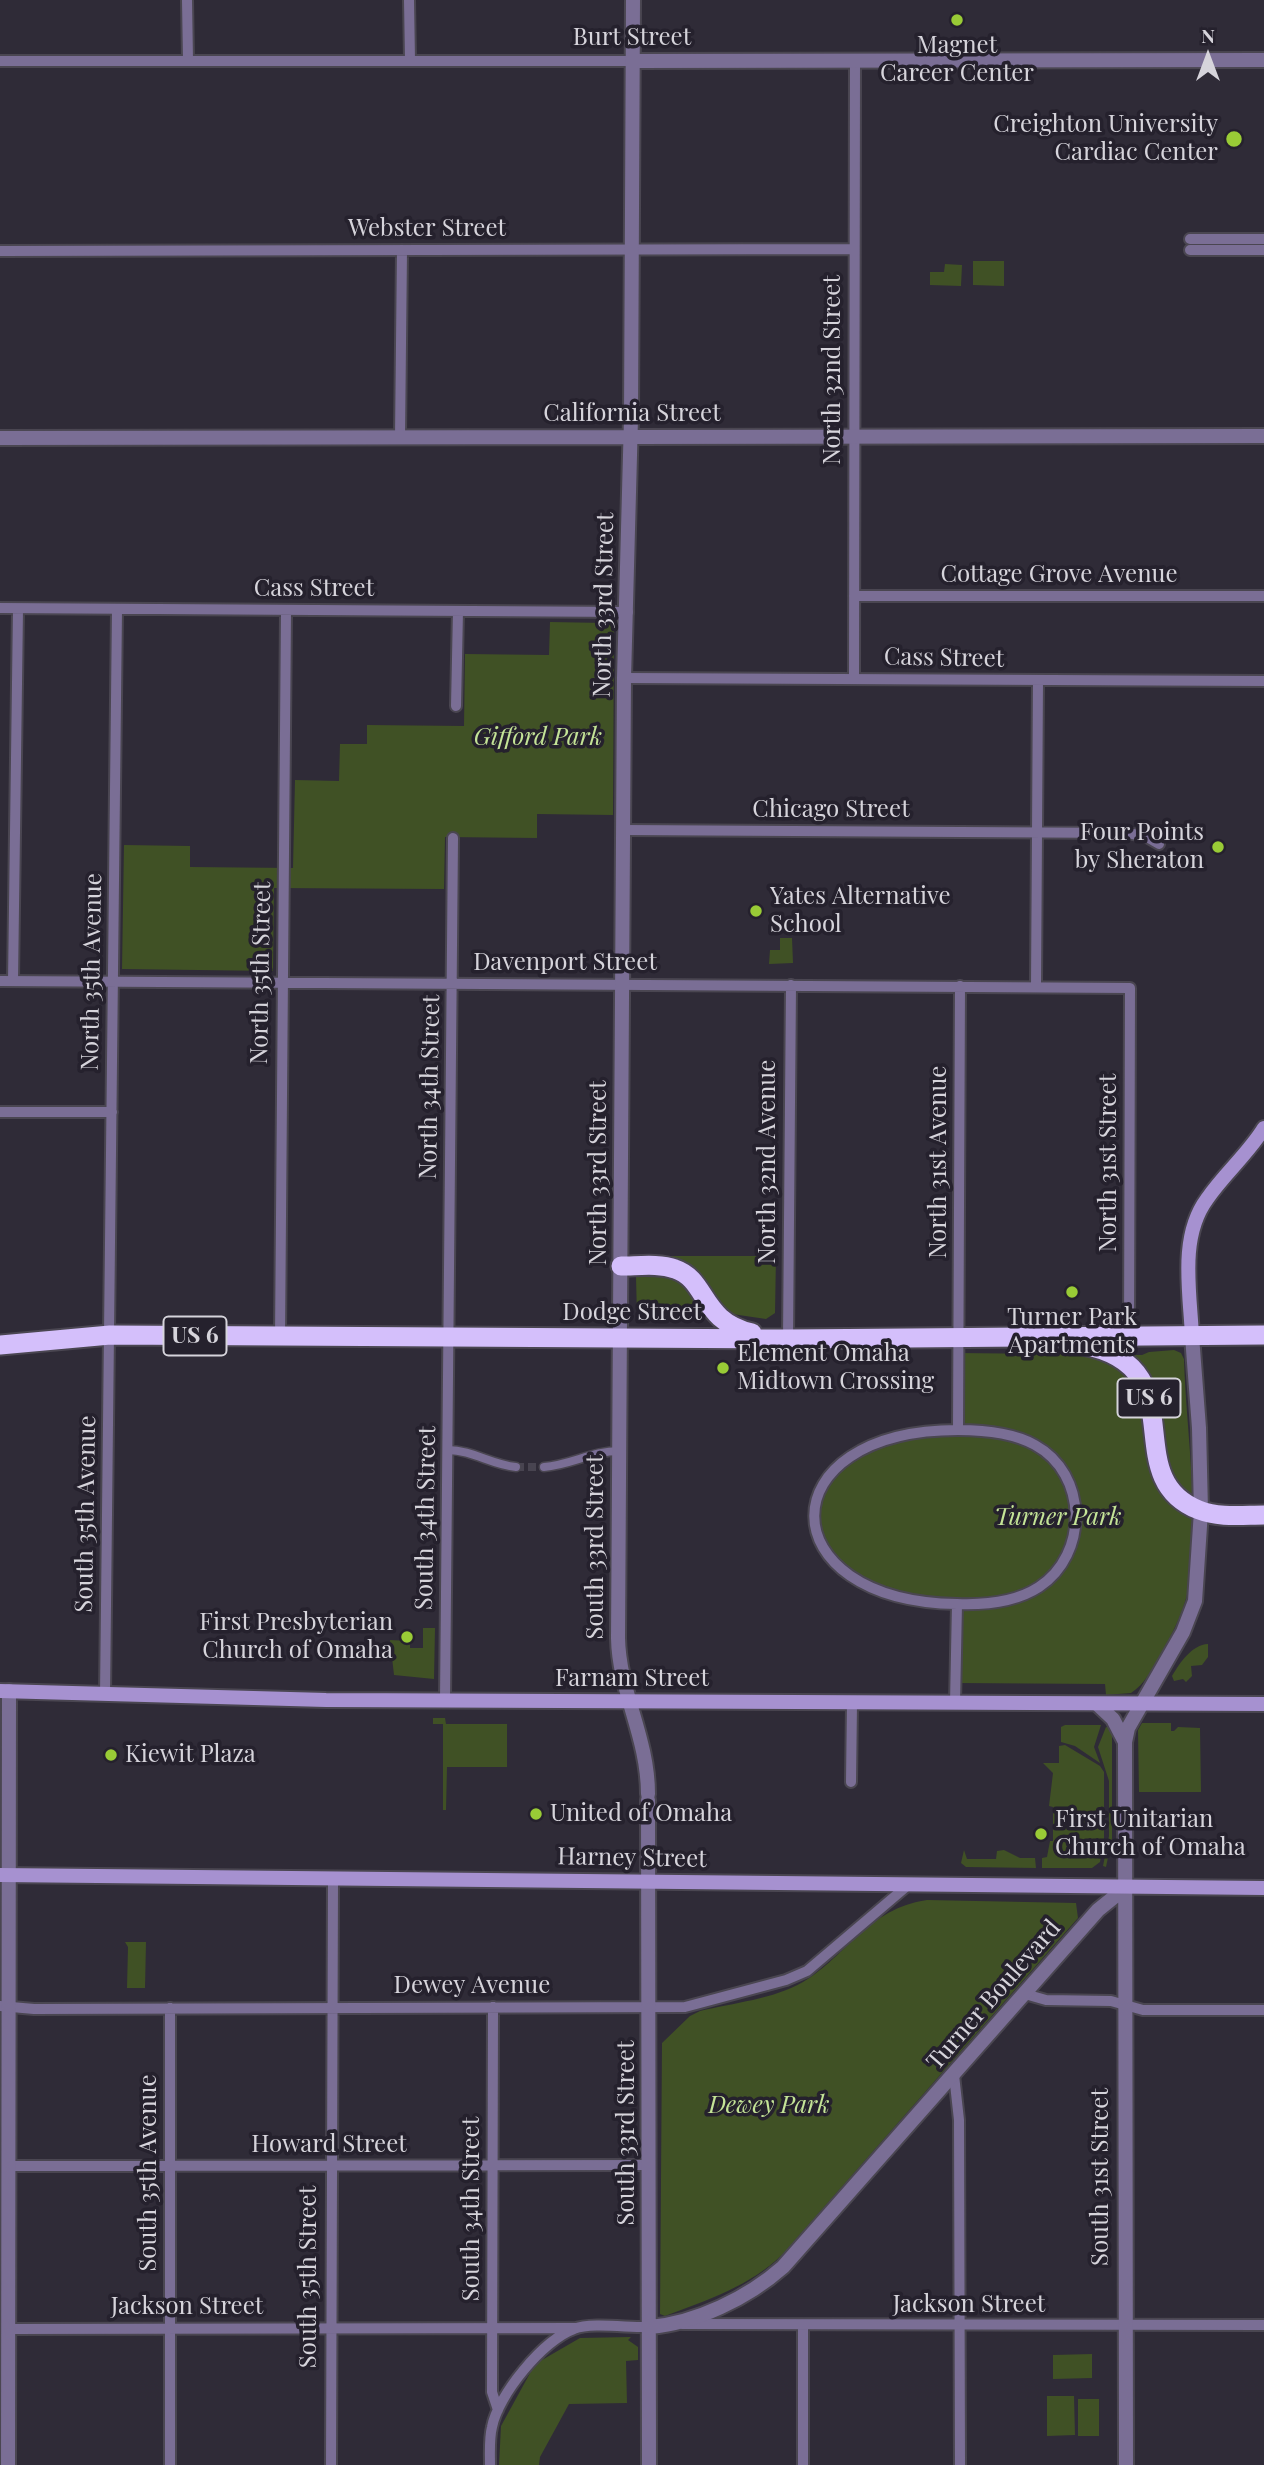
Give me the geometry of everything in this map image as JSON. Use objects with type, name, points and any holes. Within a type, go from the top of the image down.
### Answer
[{"type":"highway","points":[[621,1266],[664,1266],[681,1271],[695,1283],[712,1311],[727,1324],[780,1339]]},
{"type":"highway","name":"Dodge Street","points":[[0,1345],[110,1335],[780,1339],[1264,1335]]},
{"type":"highway","points":[[1138,1374],[1138,1354],[1163,1336]]},
{"type":"highway","name":"US 6","points":[[1040,1338],[1110,1352],[1138,1374],[1151,1404],[1162,1477],[1178,1498],[1201,1511]]},
{"type":"highway","points":[[1201,1511],[1264,1515]]},
{"type":"main road","points":[[1192,1336],[1189,1272],[1195,1221],[1210,1194],[1264,1128]]},
{"type":"main road","name":"Farnam Street","points":[[5,1691],[631,1702],[1264,1704]]},
{"type":"main road","name":"Harney Street","points":[[5,1875],[648,1880],[1124,1889],[1264,1888]]},
{"type":"street","points":[[187,0],[187,61]]},
{"type":"street","points":[[410,0],[410,61]]},
{"type":"street","name":"North 33rd Street","points":[[620,1338],[624,678],[628,612],[633,0]]},
{"type":"street","name":"Burt Street","points":[[0,61],[1264,61]]},
{"type":"street","name":"North 32nd Street","points":[[854,678],[855,61]]},
{"type":"street","points":[[1264,239],[1190,245],[1264,250]]},
{"type":"street","name":"Webster Street","points":[[0,251],[853,249]]},
{"type":"street","points":[[400,437],[402,250]]},
{"type":"street","name":"California Street","points":[[0,438],[1264,436]]},
{"type":"street","name":"Cottage Grove Avenue","points":[[854,596],[1264,596]]},
{"type":"street","name":"Cass Street","points":[[0,608],[628,612]]},
{"type":"street","points":[[13,981],[18,608]]},
{"type":"street","name":"North 35th Avenue","points":[[110,1335],[117,609]]},
{"type":"street","name":"North 35th Street","points":[[280,1336],[285,611]]},
{"type":"street","points":[[456,706],[458,611]]},
{"type":"street","name":"Cass Street","points":[[624,678],[1264,681]]},
{"type":"street","points":[[1036,986],[1038,680]]},
{"type":"street","name":"Chicago Street","points":[[624,830],[1128,833],[1147,837],[1159,844]]},
{"type":"street","name":"North 34th Street","points":[[449,1337],[453,838]]},
{"type":"street","name":"Davenport Street","points":[[0,981],[1129,988]]},
{"type":"street","name":"North 32nd Avenue","points":[[780,1339],[791,985]]},
{"type":"street","name":"North 31st Avenue","points":[[958,1430],[960,986]]},
{"type":"street","name":"North 31st Street","points":[[1129,988],[1129,1337]]},
{"type":"street","points":[[0,1112],[112,1112]]},
{"type":"street","name":"South 35th Avenue","points":[[105,1694],[110,1335]]},
{"type":"street","points":[[1124,1889],[1125,1742],[1128,1728],[1145,1703],[1194,1606],[1201,1511],[1199,1428],[1192,1336]]},
{"type":"street","name":"South 34th Street","points":[[445,1700],[449,1337]]},
{"type":"street","name":"South 33rd Street","points":[[620,1338],[618,1646],[643,1740],[648,1797],[649,2465]]},
{"type":"street","points":[[958,1430],[1013,1436],[1046,1452],[1069,1483],[1075,1502],[1076,1523],[1065,1559],[1040,1586],[1005,1600],[957,1604],[907,1599],[849,1577],[825,1553],[817,1535],[815,1516],[818,1494],[832,1468],[853,1453],[894,1438],[958,1430]]},
{"type":"street","points":[[448,1450],[466,1451],[493,1463],[516,1467]]},
{"type":"street","points":[[544,1467],[567,1463],[597,1451],[620,1451]]},
{"type":"street","points":[[955,1703],[957,1604]]},
{"type":"street","points":[[5,1691],[8,2166],[4,2221],[8,2329],[4,2436],[8,2465]]},
{"type":"street","points":[[851,1778],[852,1703]]},
{"type":"street","points":[[1097,1704],[1113,1719],[1125,1742]]},
{"type":"street","name":"South 35th Street","points":[[331,2465],[332,1879]]},
{"type":"street","name":"Dewey Avenue","points":[[5,2006],[695,2006],[797,1976],[814,1965],[907,1886]]},
{"type":"street","name":"Turner Boulevard","points":[[576,2328],[675,2324],[729,2302],[774,2275],[1098,1910],[1124,1889]]},
{"type":"street","name":"South 31st Street","points":[[1124,1889],[1126,2465]]},
{"type":"street","points":[[1025,1994],[1046,2000],[1107,2000],[1143,2010],[1264,2010]]},
{"type":"street","name":"South 34th Street","points":[[493,2007],[492,2392],[498,2410]]},
{"type":"street","name":"South 35th Avenue","points":[[170,2008],[170,2465]]},
{"type":"street","points":[[954,2075],[959,2120],[960,2465]]},
{"type":"street","name":"Howard Street","points":[[8,2166],[650,2165]]},
{"type":"street","name":"Jackson Street","points":[[675,2324],[1264,2325]]},
{"type":"street","points":[[803,2326],[803,2465]]},
{"type":"street","points":[[491,2465],[492,2426],[498,2410],[530,2363],[558,2337],[576,2328]]},
{"type":"street","name":"Jackson Street","points":[[8,2329],[576,2328]]},
{"type":"green space","points":[[973,261],[1004,261],[1004,286],[973,285]]},
{"type":"green space","points":[[945,264],[962,265],[961,286],[930,285],[930,272],[944,272]]},
{"type":"green space","name":"Gifford Park","points":[[550,622],[605,623],[611,624],[614,630],[613,815],[537,814],[537,838],[445,837],[444,889],[274,888],[273,971],[122,969],[124,845],[190,846],[190,867],[293,868],[295,780],[339,781],[340,744],[367,744],[367,725],[464,726],[465,654],[549,655]]},
{"type":"green space","points":[[780,938],[792,938],[793,963],[769,964],[770,950],[780,950]]},
{"type":"green space","points":[[636,1256],[776,1256],[775,1313],[766,1319],[732,1314],[699,1282],[636,1260]]},
{"type":"green space","points":[[678,1273],[709,1317],[637,1316],[636,1277]]},
{"type":"green space","name":"Turner Park","points":[[1174,1350],[1181,1353],[1184,1359],[1193,1506],[1192,1564],[1188,1591],[1177,1624],[1148,1676],[1131,1693],[1106,1695],[1105,1684],[956,1683],[957,1604],[873,1589],[823,1549],[817,1496],[857,1451],[957,1430],[958,1353],[1142,1355]]},
{"type":"green space","points":[[423,1628],[435,1628],[434,1679],[394,1675],[390,1640],[410,1641],[410,1648],[423,1648]]},
{"type":"green space","points":[[1208,1644],[1208,1657],[1202,1665],[1191,1666],[1192,1676],[1186,1682],[1183,1679],[1174,1681],[1172,1676],[1187,1655],[1197,1647]]},
{"type":"green space","points":[[433,1718],[445,1718],[446,1724],[507,1724],[507,1767],[447,1767],[446,1810],[443,1810],[443,1724],[433,1724]]},
{"type":"green space","points":[[1142,1723],[1171,1723],[1171,1731],[1178,1727],[1200,1728],[1201,1792],[1139,1792],[1138,1730]]},
{"type":"green space","points":[[1101,1725],[1094,1747],[1100,1763],[1075,1746],[1061,1742],[1061,1727]]},
{"type":"green space","points":[[1106,1727],[1112,1728],[1112,1838],[1106,1867],[1103,1866],[1109,1836],[1109,1781],[1098,1747]]},
{"type":"green space","points":[[1065,1745],[1100,1766],[1104,1772],[1104,1840],[1100,1862],[1092,1868],[1042,1868],[1042,1858],[1047,1857],[1050,1841],[1053,1841],[1053,1807],[1049,1806],[1053,1773],[1043,1763],[1059,1763],[1059,1746]]},
{"type":"green space","points":[[964,1850],[967,1859],[996,1859],[997,1851],[1004,1850],[1020,1858],[1035,1858],[1036,1868],[966,1867],[961,1863]]},
{"type":"green space","name":"Dewey Park","points":[[927,1900],[1076,1903],[1078,1918],[783,2254],[757,2275],[728,2291],[665,2316],[660,2314],[662,2043],[690,2016],[700,2011],[766,1997],[792,1988],[819,1971],[873,1923],[906,1905]]},
{"type":"green space","points":[[125,1942],[146,1942],[145,1988],[127,1988],[128,1947]]},
{"type":"green space","points":[[631,2337],[628,2340],[638,2347],[638,2360],[626,2361],[627,2403],[569,2404],[540,2457],[539,2465],[499,2465],[501,2426],[535,2364],[580,2338]]},
{"type":"green space","points":[[1092,2354],[1092,2378],[1053,2379],[1053,2355]]},
{"type":"green space","points":[[1047,2396],[1074,2396],[1075,2435],[1047,2436]]},
{"type":"green space","points":[[1078,2399],[1099,2399],[1099,2436],[1078,2436]]},
{"type":"tunnel","points":[[516,1467],[544,1467]]},
{"type":"place","name":"Magnet Career Center","points":[[957,20]]},
{"type":"place","name":"Creighton University Cardiac Center","points":[[1234,139]]},
{"type":"place","name":"Four Points by Sheraton","points":[[1218,847]]},
{"type":"place","name":"Yates Alternative School","points":[[756,911]]},
{"type":"place","name":"Turner Park Apartments","points":[[1072,1292]]},
{"type":"place","name":"Element Omaha Midtown Crossing","points":[[723,1368]]},
{"type":"place","name":"First Presbyterian Church of Omaha","points":[[407,1637]]},
{"type":"place","name":"Kiewit Plaza","points":[[111,1755]]},
{"type":"place","name":"United of Omaha","points":[[536,1814]]},
{"type":"place","name":"First Unitarian Church of Omaha","points":[[1041,1834]]}]
